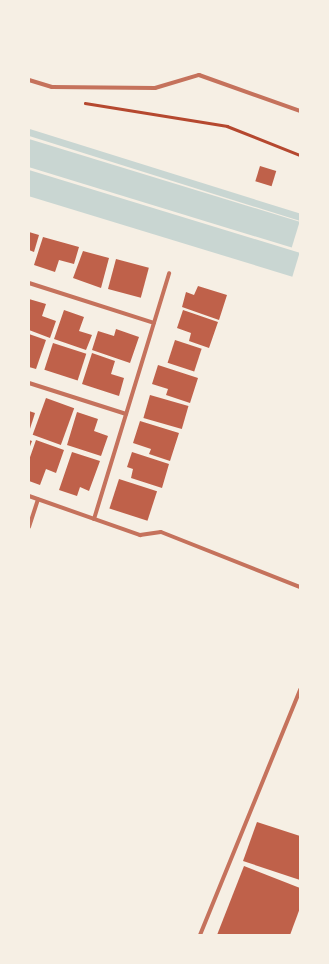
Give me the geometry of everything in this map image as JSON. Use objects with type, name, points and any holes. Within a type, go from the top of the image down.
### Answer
[{"type":"street","points":[[29,80],[52,87],[156,88],[199,75],[300,111]]},
{"type":"street","points":[[94,519],[169,273]]},
{"type":"street","points":[[29,283],[154,323]]},
{"type":"street","points":[[29,383],[126,414]]},
{"type":"street","points":[[29,496],[140,535],[161,532],[300,587]]},
{"type":"street","points":[[29,527],[38,499]]},
{"type":"street","points":[[200,935],[300,690]]},
{"type":"path","points":[[84,102],[227,126],[300,155]]},
{"type":"shaded area","points":[[29,139],[300,222],[292,248],[29,167]]},
{"type":"shaded area","points":[[29,170],[300,253],[292,277],[29,196]]},
{"type":"building","points":[[260,166],[276,171],[272,186],[255,181]]},
{"type":"building","points":[[29,232],[39,235],[34,252],[29,250]]},
{"type":"building","points":[[43,237],[79,247],[74,264],[59,260],[55,272],[34,265]]},
{"type":"building","points":[[83,251],[109,258],[101,288],[73,278]]},
{"type":"building","points":[[116,259],[149,268],[141,298],[108,289]]},
{"type":"building","points":[[198,286],[227,295],[219,320],[182,307],[186,292],[194,295]]},
{"type":"building","points":[[29,299],[46,304],[42,316],[56,321],[50,338],[29,330]]},
{"type":"building","points":[[64,310],[84,317],[79,331],[92,335],[86,350],[54,339]]},
{"type":"building","points":[[183,310],[218,322],[209,348],[189,341],[191,333],[177,328]]},
{"type":"building","points":[[116,329],[139,337],[130,363],[92,350],[98,331],[114,336]]},
{"type":"building","points":[[29,334],[46,340],[36,369],[29,367]]},
{"type":"building","points":[[175,340],[202,349],[194,371],[168,363]]},
{"type":"building","points":[[53,343],[86,354],[78,380],[44,370]]},
{"type":"building","points":[[92,353],[115,361],[111,374],[124,378],[119,396],[82,384]]},
{"type":"building","points":[[158,365],[198,378],[190,403],[166,395],[168,389],[152,384]]},
{"type":"building","points":[[150,395],[188,406],[182,429],[143,418]]},
{"type":"building","points":[[46,398],[74,408],[61,445],[33,435]]},
{"type":"building","points":[[29,411],[35,413],[29,432]]},
{"type":"building","points":[[77,412],[98,419],[94,431],[108,436],[101,456],[67,445]]},
{"type":"building","points":[[140,421],[179,433],[170,461],[149,454],[151,449],[133,443]]},
{"type":"building","points":[[29,440],[32,441],[29,449]]},
{"type":"building","points":[[36,440],[64,450],[56,473],[46,469],[40,485],[29,481],[29,460]]},
{"type":"building","points":[[72,452],[100,461],[89,491],[80,487],[77,496],[59,490]]},
{"type":"building","points":[[132,452],[169,464],[162,488],[131,478],[133,469],[127,467]]},
{"type":"building","points":[[119,479],[157,491],[147,521],[109,508]]},
{"type":"building","points":[[257,822],[300,836],[300,880],[243,861]]},
{"type":"building","points":[[244,866],[300,888],[300,908],[290,935],[217,935]]},
{"type":"waterway","points":[[29,132],[300,217]]}]
